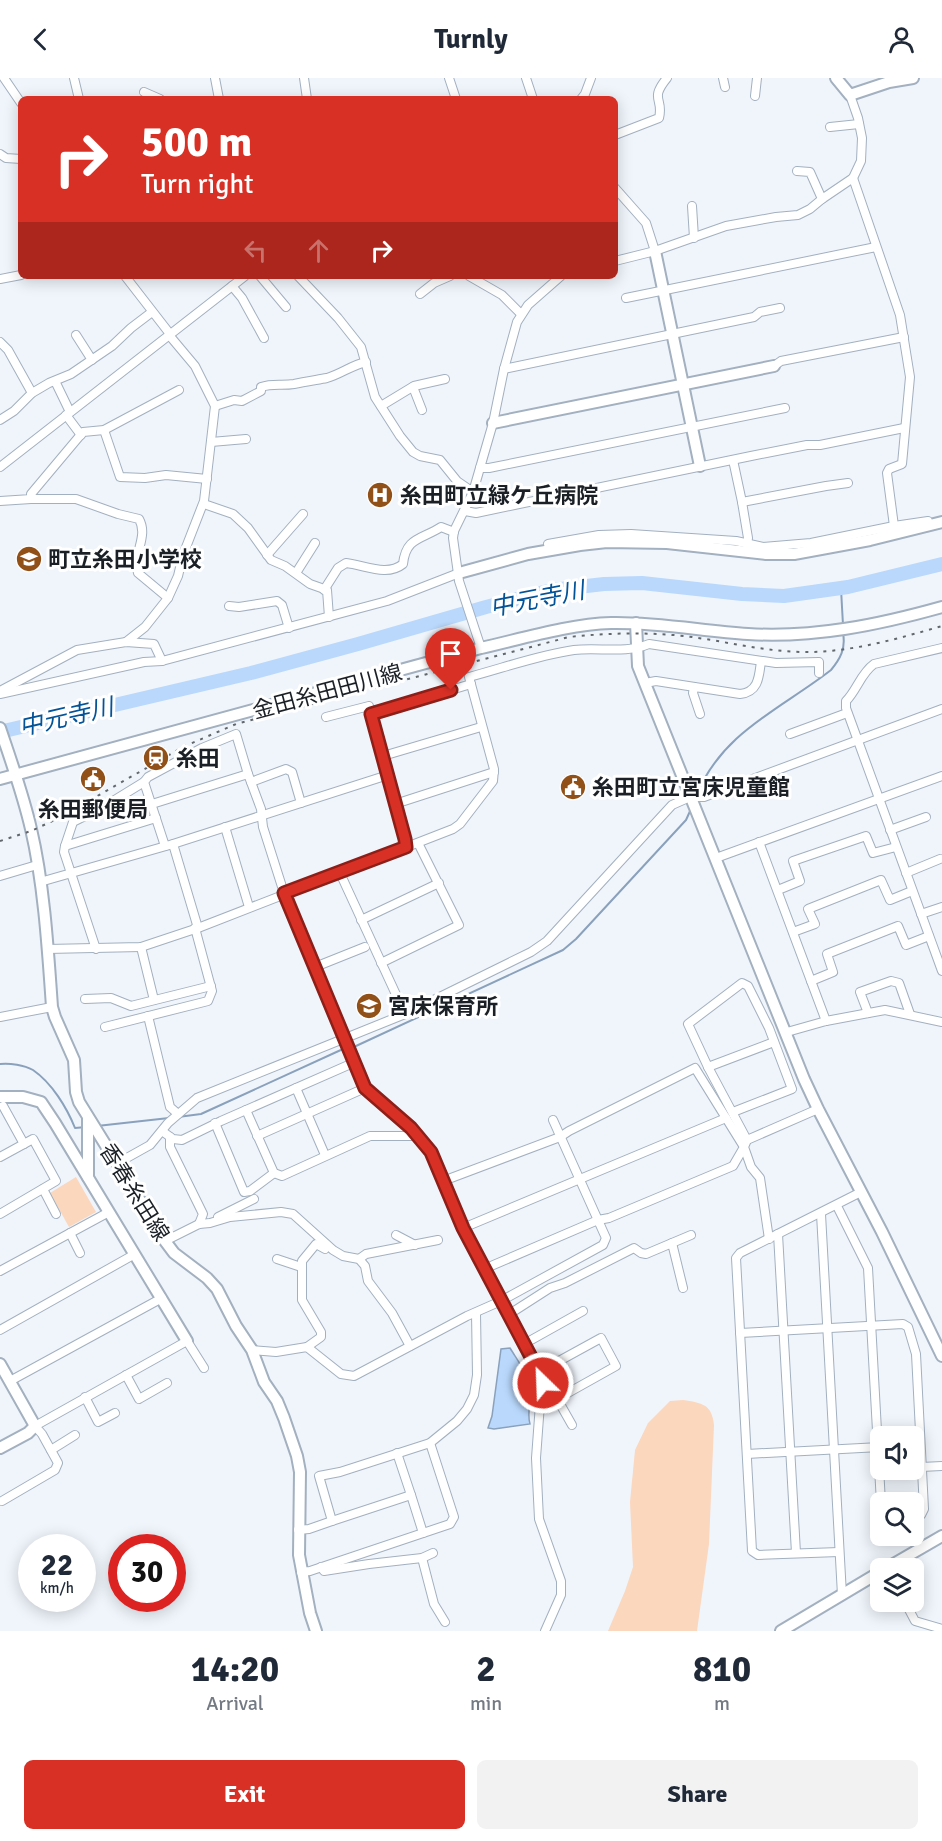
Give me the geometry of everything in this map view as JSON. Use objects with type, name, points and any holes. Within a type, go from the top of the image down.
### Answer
[{"type":"street","points":[[3,78],[18,99]]},
{"type":"street","points":[[74,78],[78,96]]},
{"type":"street","points":[[215,78],[218,96]]},
{"type":"street","points":[[304,78],[307,96]]},
{"type":"street","points":[[449,78],[455,96]]},
{"type":"street","points":[[526,78],[532,96]]},
{"type":"street","points":[[583,96],[591,78]]},
{"type":"street","points":[[618,134],[659,118],[661,113],[657,89],[667,78]]},
{"type":"street","points":[[723,78],[725,87]]},
{"type":"street","points":[[755,96],[757,78]]},
{"type":"street","points":[[618,260],[655,251],[726,226],[798,215],[853,178],[862,155],[859,124],[850,95],[836,78]]},
{"type":"street","points":[[850,95],[889,82],[913,78]]},
{"type":"street","points":[[144,92],[153,96]]},
{"type":"street","points":[[830,127],[859,124]]},
{"type":"street","points":[[0,154],[6,158],[18,159]]},
{"type":"street","points":[[797,171],[810,172],[822,199]]},
{"type":"street","points":[[853,178],[900,315],[910,377],[902,464],[887,472],[894,526]]},
{"type":"street","points":[[618,191],[646,223],[655,251],[700,466]]},
{"type":"street","points":[[692,206],[694,238]]},
{"type":"street","points":[[626,298],[876,247]]},
{"type":"street","points":[[0,279],[18,276]]},
{"type":"street","points":[[126,642],[145,627],[168,598],[178,576],[190,536],[204,504],[215,406],[195,366],[127,279]]},
{"type":"street","points":[[0,467],[241,279]]},
{"type":"street","points":[[263,279],[286,307]]},
{"type":"street","points":[[301,279],[352,334],[361,347],[375,397],[413,452],[420,456],[440,460],[457,481],[473,492]]},
{"type":"street","points":[[420,294],[434,282],[442,279]]},
{"type":"street","points":[[474,279],[502,295],[521,314]]},
{"type":"street","points":[[481,648],[459,577],[454,532],[473,492],[493,423],[504,369],[521,314],[558,279]]},
{"type":"street","points":[[232,286],[242,298],[264,338]]},
{"type":"street","points":[[504,369],[673,335],[754,317],[760,312],[780,308]]},
{"type":"street","points":[[0,420],[14,411],[32,393],[71,374],[112,346],[152,312]]},
{"type":"street","points":[[76,335],[92,360]]},
{"type":"street","points":[[493,423],[683,386],[774,366],[781,361],[904,337]]},
{"type":"street","points":[[0,342],[8,350],[32,393]]},
{"type":"street","points":[[215,406],[234,400],[242,401],[261,391],[261,387],[271,383],[295,384],[327,378],[350,366],[366,362]]},
{"type":"street","points":[[381,406],[413,387],[445,379]]},
{"type":"street","points":[[55,381],[68,413],[81,435]]},
{"type":"street","points":[[413,387],[422,410]]},
{"type":"street","points":[[31,499],[31,494],[83,432],[104,430],[179,390]]},
{"type":"street","points":[[480,468],[785,408]]},
{"type":"street","points":[[465,511],[476,513],[700,466],[904,428]]},
{"type":"street","points":[[104,430],[120,477],[144,478],[166,475],[207,479]]},
{"type":"street","points":[[211,442],[246,439]]},
{"type":"street","points":[[733,460],[742,502],[747,544]]},
{"type":"street","points":[[742,502],[848,483]]},
{"type":"street","points":[[0,501],[76,499],[139,519],[144,531],[137,560],[138,573],[168,598]]},
{"type":"street","points":[[204,504],[233,514],[248,528],[271,560],[296,573],[310,584],[327,590],[329,618]]},
{"type":"street","points":[[267,555],[303,514]]},
{"type":"street","points":[[550,550],[548,544],[560,540],[631,534],[700,538],[762,547],[811,543],[936,520],[941,523]]},
{"type":"street","points":[[0,693],[144,662],[162,661],[329,618],[550,550],[580,545],[643,542],[766,554],[794,554],[870,540],[941,523]]},
{"type":"street","points":[[324,590],[338,568],[346,562],[381,570],[402,567],[407,547],[415,540],[441,527],[454,532]]},
{"type":"street","points":[[296,573],[315,543]]},
{"type":"street","points":[[230,606],[239,607],[278,601],[282,605],[289,628]]},
{"type":"street","name":"金田糸田田川線","points":[[0,779],[14,769],[69,761],[481,648],[575,628],[608,623],[636,623],[669,624],[747,634],[810,634],[849,630],[942,607]]},
{"type":"street","points":[[636,623],[638,666],[818,1109],[942,1356]]},
{"type":"street","points":[[0,693],[77,650],[126,642],[154,644],[162,661]]},
{"type":"street","points":[[47,949],[141,947],[197,928],[453,829],[493,781],[494,772],[469,677],[561,652],[636,649],[649,644],[761,661],[819,662],[819,673]]},
{"type":"street","points":[[942,648],[874,664],[866,669],[855,692],[846,701],[857,741],[929,936],[939,955],[942,971]]},
{"type":"street","points":[[645,683],[656,681],[740,694],[748,693],[755,688],[759,680],[761,661]]},
{"type":"street","points":[[371,714],[471,684]]},
{"type":"street","points":[[694,687],[693,693],[700,714]]},
{"type":"street","points":[[326,717],[369,706],[406,847]]},
{"type":"street","points":[[116,1164],[150,1145],[196,1098],[405,1014],[531,952],[547,941],[672,805],[690,797],[704,796],[942,709]]},
{"type":"street","points":[[790,734],[848,713]]},
{"type":"street","points":[[383,756],[482,727]]},
{"type":"street","name":"香春糸田線","points":[[0,728],[31,831],[40,882],[52,1006],[74,1060],[76,1092],[116,1164],[165,1241],[174,1253],[217,1288],[236,1326],[252,1350],[264,1382],[281,1409],[300,1472],[298,1530],[301,1572],[316,1631]]},
{"type":"street","points":[[96,949],[64,852],[73,822],[105,806],[144,782],[148,777],[202,748],[236,734],[261,809],[261,816],[284,893],[353,1063],[365,1088],[411,1128],[431,1152],[463,1228],[543,1383],[538,1411],[536,1458],[539,1519],[561,1581],[561,1595],[545,1631]]},
{"type":"street","points":[[152,804],[286,769],[292,772],[301,802]]},
{"type":"street","points":[[395,804],[494,772]]},
{"type":"street","points":[[40,882],[169,845],[387,775]]},
{"type":"street","points":[[716,858],[942,777]]},
{"type":"street","points":[[105,1027],[208,1001],[212,991],[197,928],[169,845],[156,818],[144,782]]},
{"type":"street","points":[[890,830],[926,817]]},
{"type":"street","points":[[65,846],[156,818]]},
{"type":"street","points":[[225,827],[249,907]]},
{"type":"street","points":[[778,890],[800,881],[793,861],[866,836],[873,853],[896,847]]},
{"type":"street","points":[[759,842],[826,1021]]},
{"type":"street","points":[[381,963],[459,925],[418,843]]},
{"type":"street","points":[[906,873],[940,860]]},
{"type":"street","points":[[0,876],[37,865]]},
{"type":"street","points":[[340,873],[405,1014]]},
{"type":"street","points":[[793,932],[815,924],[808,909],[881,880],[890,900],[912,891]]},
{"type":"street","points":[[361,920],[439,883]]},
{"type":"street","points":[[921,914],[942,907]]},
{"type":"street","points":[[811,981],[833,972],[827,954],[898,926],[906,945],[929,936]]},
{"type":"street","points":[[141,947],[154,1000]]},
{"type":"street","points":[[315,967],[365,947]]},
{"type":"street","points":[[868,1013],[860,992],[891,981],[899,983],[910,1014]]},
{"type":"street","points":[[733,1112],[792,1089],[774,1042],[748,986],[742,983],[688,1024],[733,1112],[751,1167],[760,1178],[769,1239]]},
{"type":"street","points":[[84,999],[111,998],[131,1006],[211,986]]},
{"type":"street","points":[[0,1012],[4,1016],[52,1006]]},
{"type":"street","points":[[787,1032],[826,1021],[885,1010],[942,1022]]},
{"type":"street","points":[[148,1016],[170,1107],[178,1114]]},
{"type":"street","points":[[708,1067],[774,1042]]},
{"type":"street","points":[[162,1131],[173,1139],[182,1140],[353,1063]]},
{"type":"street","points":[[443,1181],[560,1137],[695,1068],[726,1118],[745,1143]]},
{"type":"street","points":[[296,1088],[326,1155]]},
{"type":"street","points":[[257,1136],[365,1088]]},
{"type":"street","points":[[24,1144],[1,1102],[23,1097],[41,1102],[56,1123],[204,1368]]},
{"type":"street","points":[[484,1269],[733,1166],[745,1143],[818,1109]]},
{"type":"street","points":[[246,1110],[274,1173],[282,1176],[370,1136],[417,1136]]},
{"type":"street","points":[[88,1117],[88,1178]]},
{"type":"street","points":[[463,1228],[726,1118]]},
{"type":"street","points":[[307,1347],[341,1374],[354,1376],[501,1301],[603,1245],[606,1238],[553,1120]]},
{"type":"street","points":[[215,1124],[244,1192],[250,1191],[274,1173]]},
{"type":"street","points":[[170,1137],[170,1147],[203,1214],[200,1224]]},
{"type":"street","points":[[0,1157],[33,1139],[56,1181],[0,1214]]},
{"type":"street","points":[[43,1189],[57,1214]]},
{"type":"street","points":[[839,1552],[758,1555],[752,1551],[736,1258],[740,1253],[861,1192]]},
{"type":"street","points":[[210,1223],[229,1210],[254,1199]]},
{"type":"street","points":[[837,1206],[868,1268],[878,1426]]},
{"type":"street","points":[[0,1271],[109,1212]]},
{"type":"street","points":[[165,1241],[200,1224],[230,1217],[281,1212],[292,1214],[333,1250]]},
{"type":"street","points":[[821,1214],[842,1595]]},
{"type":"street","points":[[70,1233],[80,1253]]},
{"type":"street","points":[[778,1234],[796,1553]]},
{"type":"street","points":[[396,1235],[415,1245]]},
{"type":"street","points":[[508,1315],[550,1288],[565,1283],[634,1248],[646,1254],[691,1235]]},
{"type":"street","points":[[358,1259],[366,1254],[438,1240]]},
{"type":"street","points":[[672,1243],[683,1288]]},
{"type":"street","points":[[252,1350],[276,1352],[307,1347],[321,1337],[321,1332],[302,1300],[302,1261],[316,1244],[344,1256],[358,1259],[365,1266],[368,1281],[392,1313],[410,1346]]},
{"type":"street","points":[[0,1330],[135,1254]]},
{"type":"street","points":[[278,1259],[301,1267]]},
{"type":"street","points":[[10,1381],[162,1298]]},
{"type":"street","points":[[524,1344],[582,1311]]},
{"type":"street","points":[[332,1521],[319,1476],[430,1443],[457,1421],[467,1409],[474,1395],[477,1375],[476,1312]]},
{"type":"street","points":[[740,1333],[903,1324],[908,1327],[916,1354],[917,1426]]},
{"type":"street","points":[[539,1372],[601,1338],[616,1366],[557,1399]]},
{"type":"street","points":[[0,1448],[85,1397],[188,1341]]},
{"type":"street","points":[[0,1364],[58,1463],[55,1470],[2,1501]]},
{"type":"street","points":[[126,1375],[139,1399],[167,1383]]},
{"type":"street","points":[[543,1383],[551,1388],[572,1425]]},
{"type":"street","points":[[85,1397],[98,1422],[115,1413]]},
{"type":"street","points":[[51,1450],[75,1435]]},
{"type":"street","points":[[301,1572],[450,1524],[453,1517],[430,1443]]},
{"type":"street","points":[[747,1454],[870,1447]]},
{"type":"street","points":[[397,1453],[423,1533]]},
{"type":"street","points":[[924,1467],[942,1466]]},
{"type":"street","points":[[298,1530],[309,1529],[411,1495]]},
{"type":"street","points":[[905,1558],[942,1536]]},
{"type":"street","points":[[321,1567],[324,1571],[369,1563],[422,1558],[433,1553]]},
{"type":"street","points":[[422,1558],[434,1604],[445,1622]]},
{"type":"street","points":[[781,1631],[870,1578]]},
{"type":"street","points":[[910,1612],[915,1621],[942,1629]]},
{"type":"shaded area","points":[[76,1177],[96,1212],[69,1227],[50,1193]]},
{"type":"shaded area","points":[[683,1400],[705,1406],[711,1413],[714,1425],[709,1544],[697,1631],[608,1631],[633,1567],[630,1502],[635,1450],[648,1423],[670,1401]]},
{"type":"water","points":[[510,1348],[524,1370],[529,1383],[530,1424],[488,1428],[492,1416],[501,1349]]},
{"type":"waterway","name":"中元寺川","points":[[0,732],[251,673],[552,590],[604,584],[642,583],[742,594],[784,596],[848,587],[942,564]]},
{"type":"waterway","points":[[841,589],[843,625]]},
{"type":"waterway","points":[[696,796],[707,774],[737,738],[831,670],[842,653],[843,633]]},
{"type":"waterway","points":[[178,1117],[201,1114],[343,1049],[356,1046],[563,950],[576,939],[686,820],[691,809]]},
{"type":"waterway","points":[[0,1064],[25,1067],[40,1075],[58,1096],[75,1128],[86,1127]]},
{"type":"waterway","points":[[97,1126],[169,1118]]},
{"type":"railway","points":[[0,841],[31,831],[59,818],[183,747],[236,724],[569,637],[626,634],[669,635],[763,649],[811,652],[861,646],[942,626]]},
{"type":"place","name":"糸田町立緑ケ丘病院","points":[[380,495]]},
{"type":"place","name":"町立糸田小学校","points":[[29,559]]},
{"type":"place","name":"糸田","points":[[156,758]]},
{"type":"place","name":"糸田郵便局","points":[[93,779]]},
{"type":"place","name":"糸田町立宮床児童館","points":[[573,787]]},
{"type":"place","name":"宮床保育所","points":[[369,1006]]},
{"type":"route","points":[[451,690],[371,714],[406,847],[284,893],[365,1088],[411,1128],[431,1152],[463,1228],[542,1377],[543,1383]]}]
